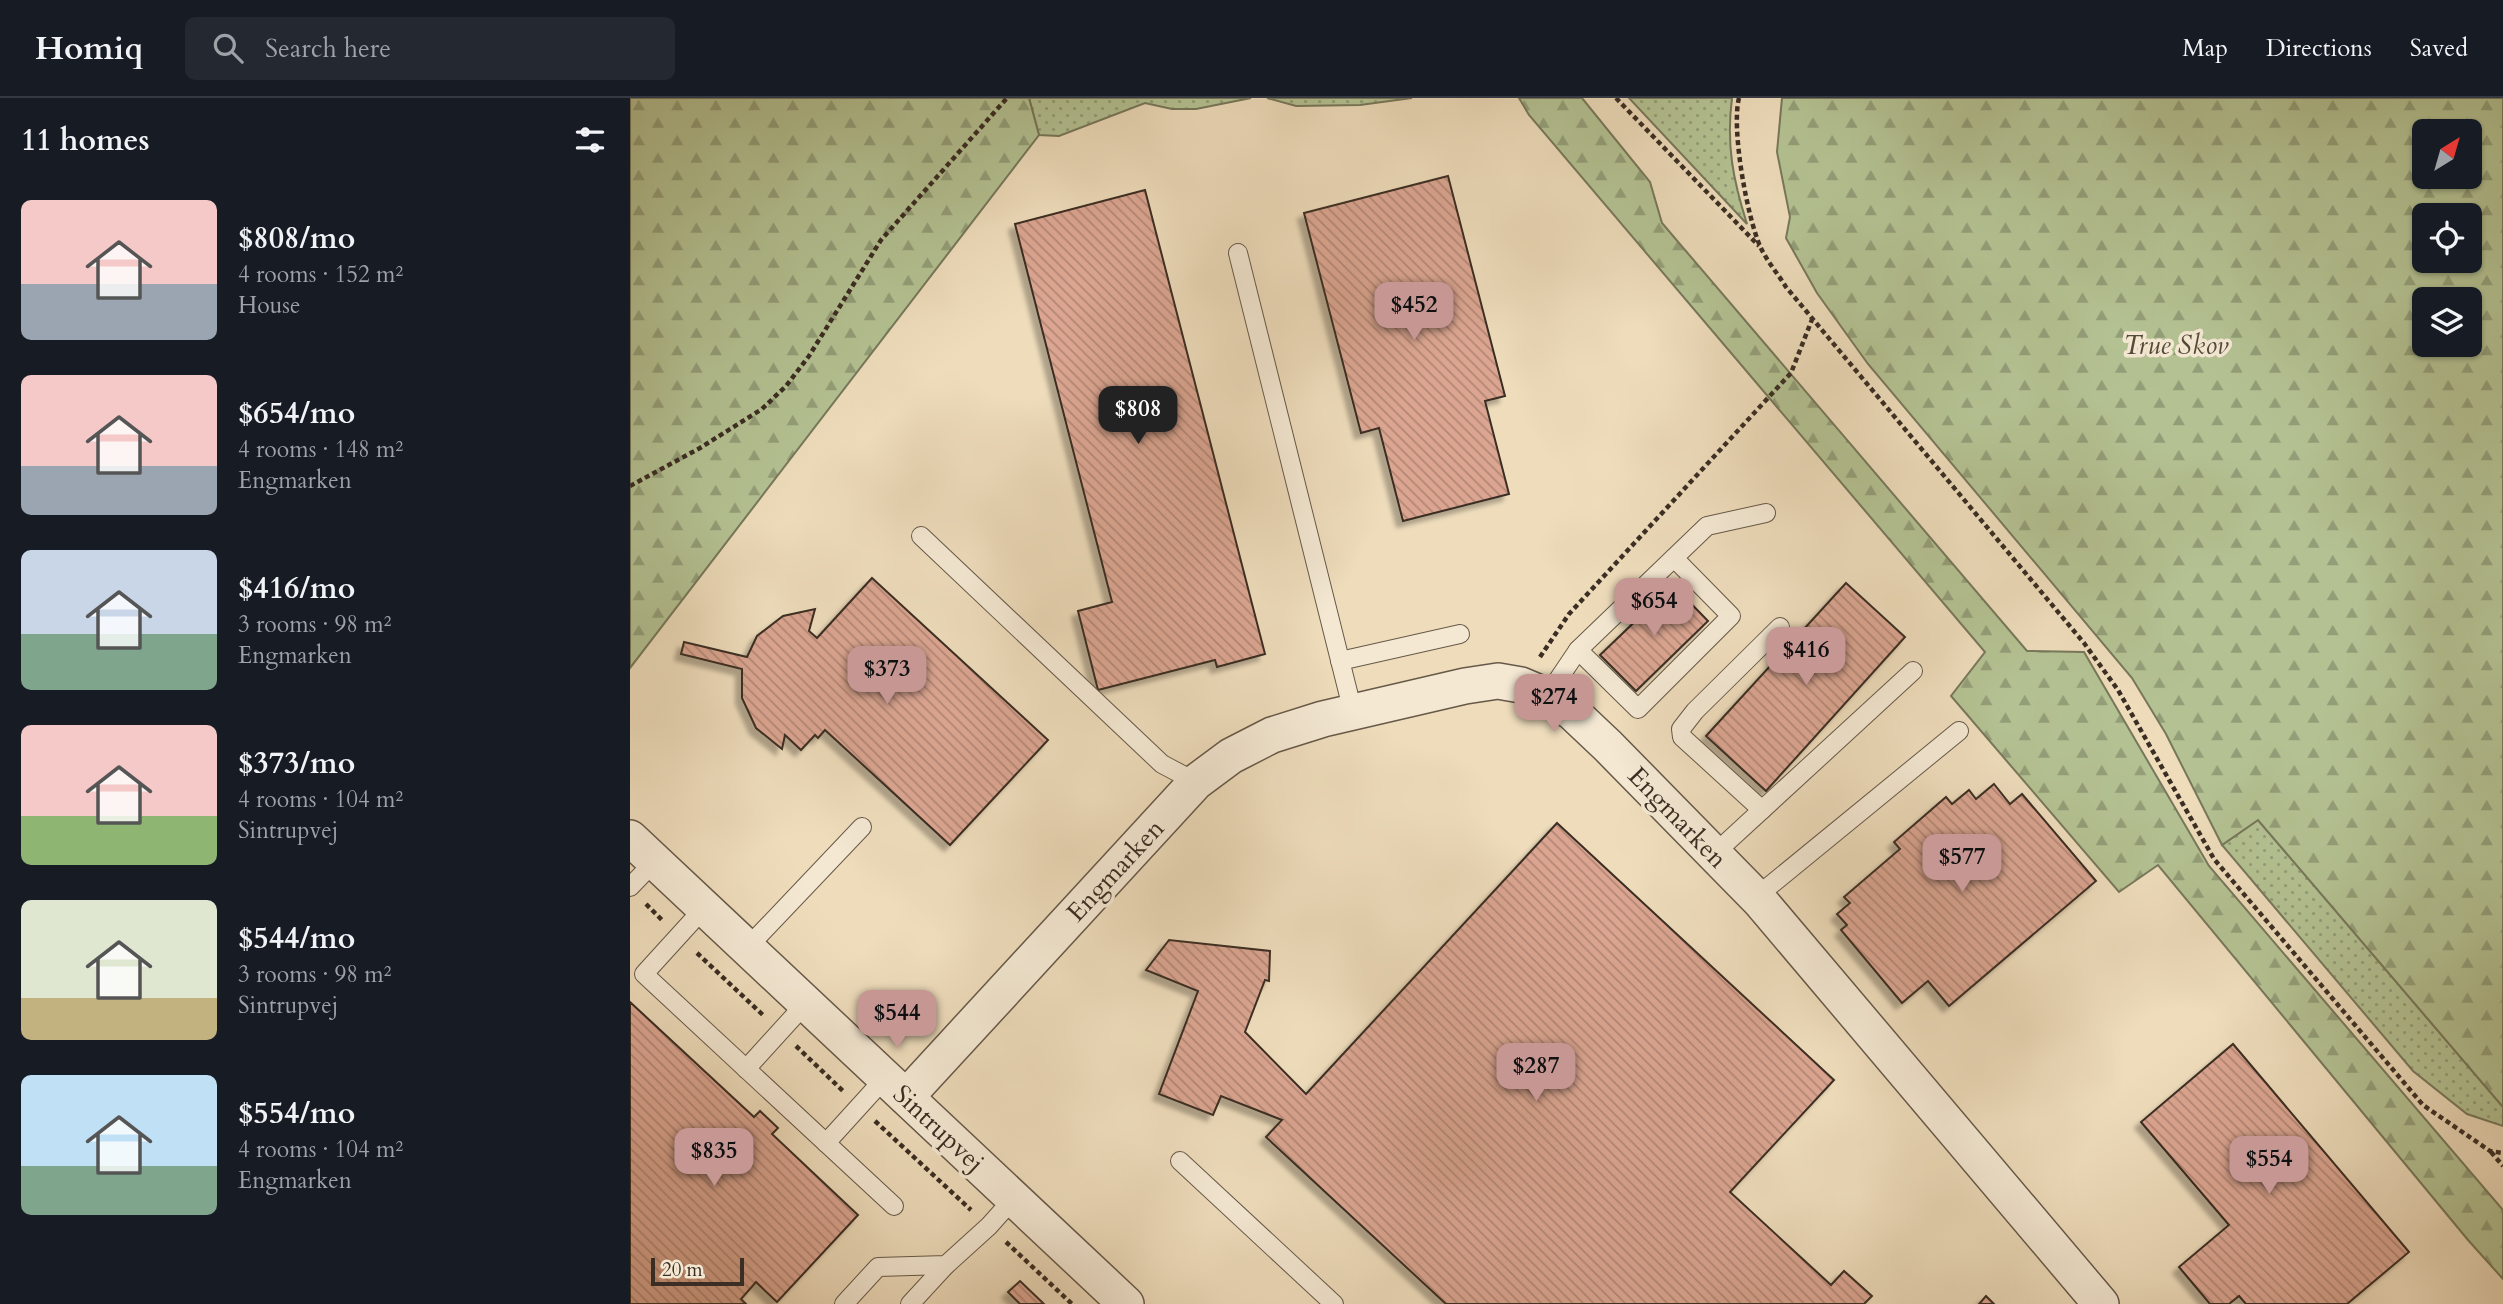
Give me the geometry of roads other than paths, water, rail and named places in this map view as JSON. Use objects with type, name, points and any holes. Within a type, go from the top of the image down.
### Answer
[{"type":"street","name":"Engmarken","points":[[895,1087],[1196,782],[1231,756],[1272,735],[1353,712],[1498,681],[1534,691],[1572,712],[1756,897],[2101,1304]]},
{"type":"street","name":"Sintrupvej","points":[[630,838],[1126,1304]]},
{"type":"lane","points":[[1238,253],[1353,712]]},
{"type":"lane","points":[[1534,691],[1707,526],[1766,513]]},
{"type":"lane","points":[[920,536],[1162,764],[1196,782]]},
{"type":"lane","points":[[1578,650],[1638,709],[1731,616],[1674,558]]},
{"type":"lane","points":[[1762,810],[1682,737],[1681,729],[1695,711],[1780,627]]},
{"type":"lane","points":[[1340,661],[1460,634]]},
{"type":"lane","points":[[1714,854],[1913,671]]},
{"type":"lane","points":[[1756,897],[1959,731]]},
{"type":"lane","points":[[747,948],[862,827]]},
{"type":"lane","points":[[630,887],[655,861]]},
{"type":"lane","points":[[704,908],[644,974],[894,1206]]},
{"type":"lane","points":[[746,1069],[806,1003]]},
{"type":"lane","points":[[826,1143],[895,1087]]},
{"type":"lane","points":[[1180,1161],[1334,1304]]},
{"type":"lane","points":[[910,1304],[1014,1198]]},
{"type":"lane","points":[[844,1304],[878,1267],[946,1265]]},
{"type":"park label","name":"True Skov","points":[[2176,345]]}]
